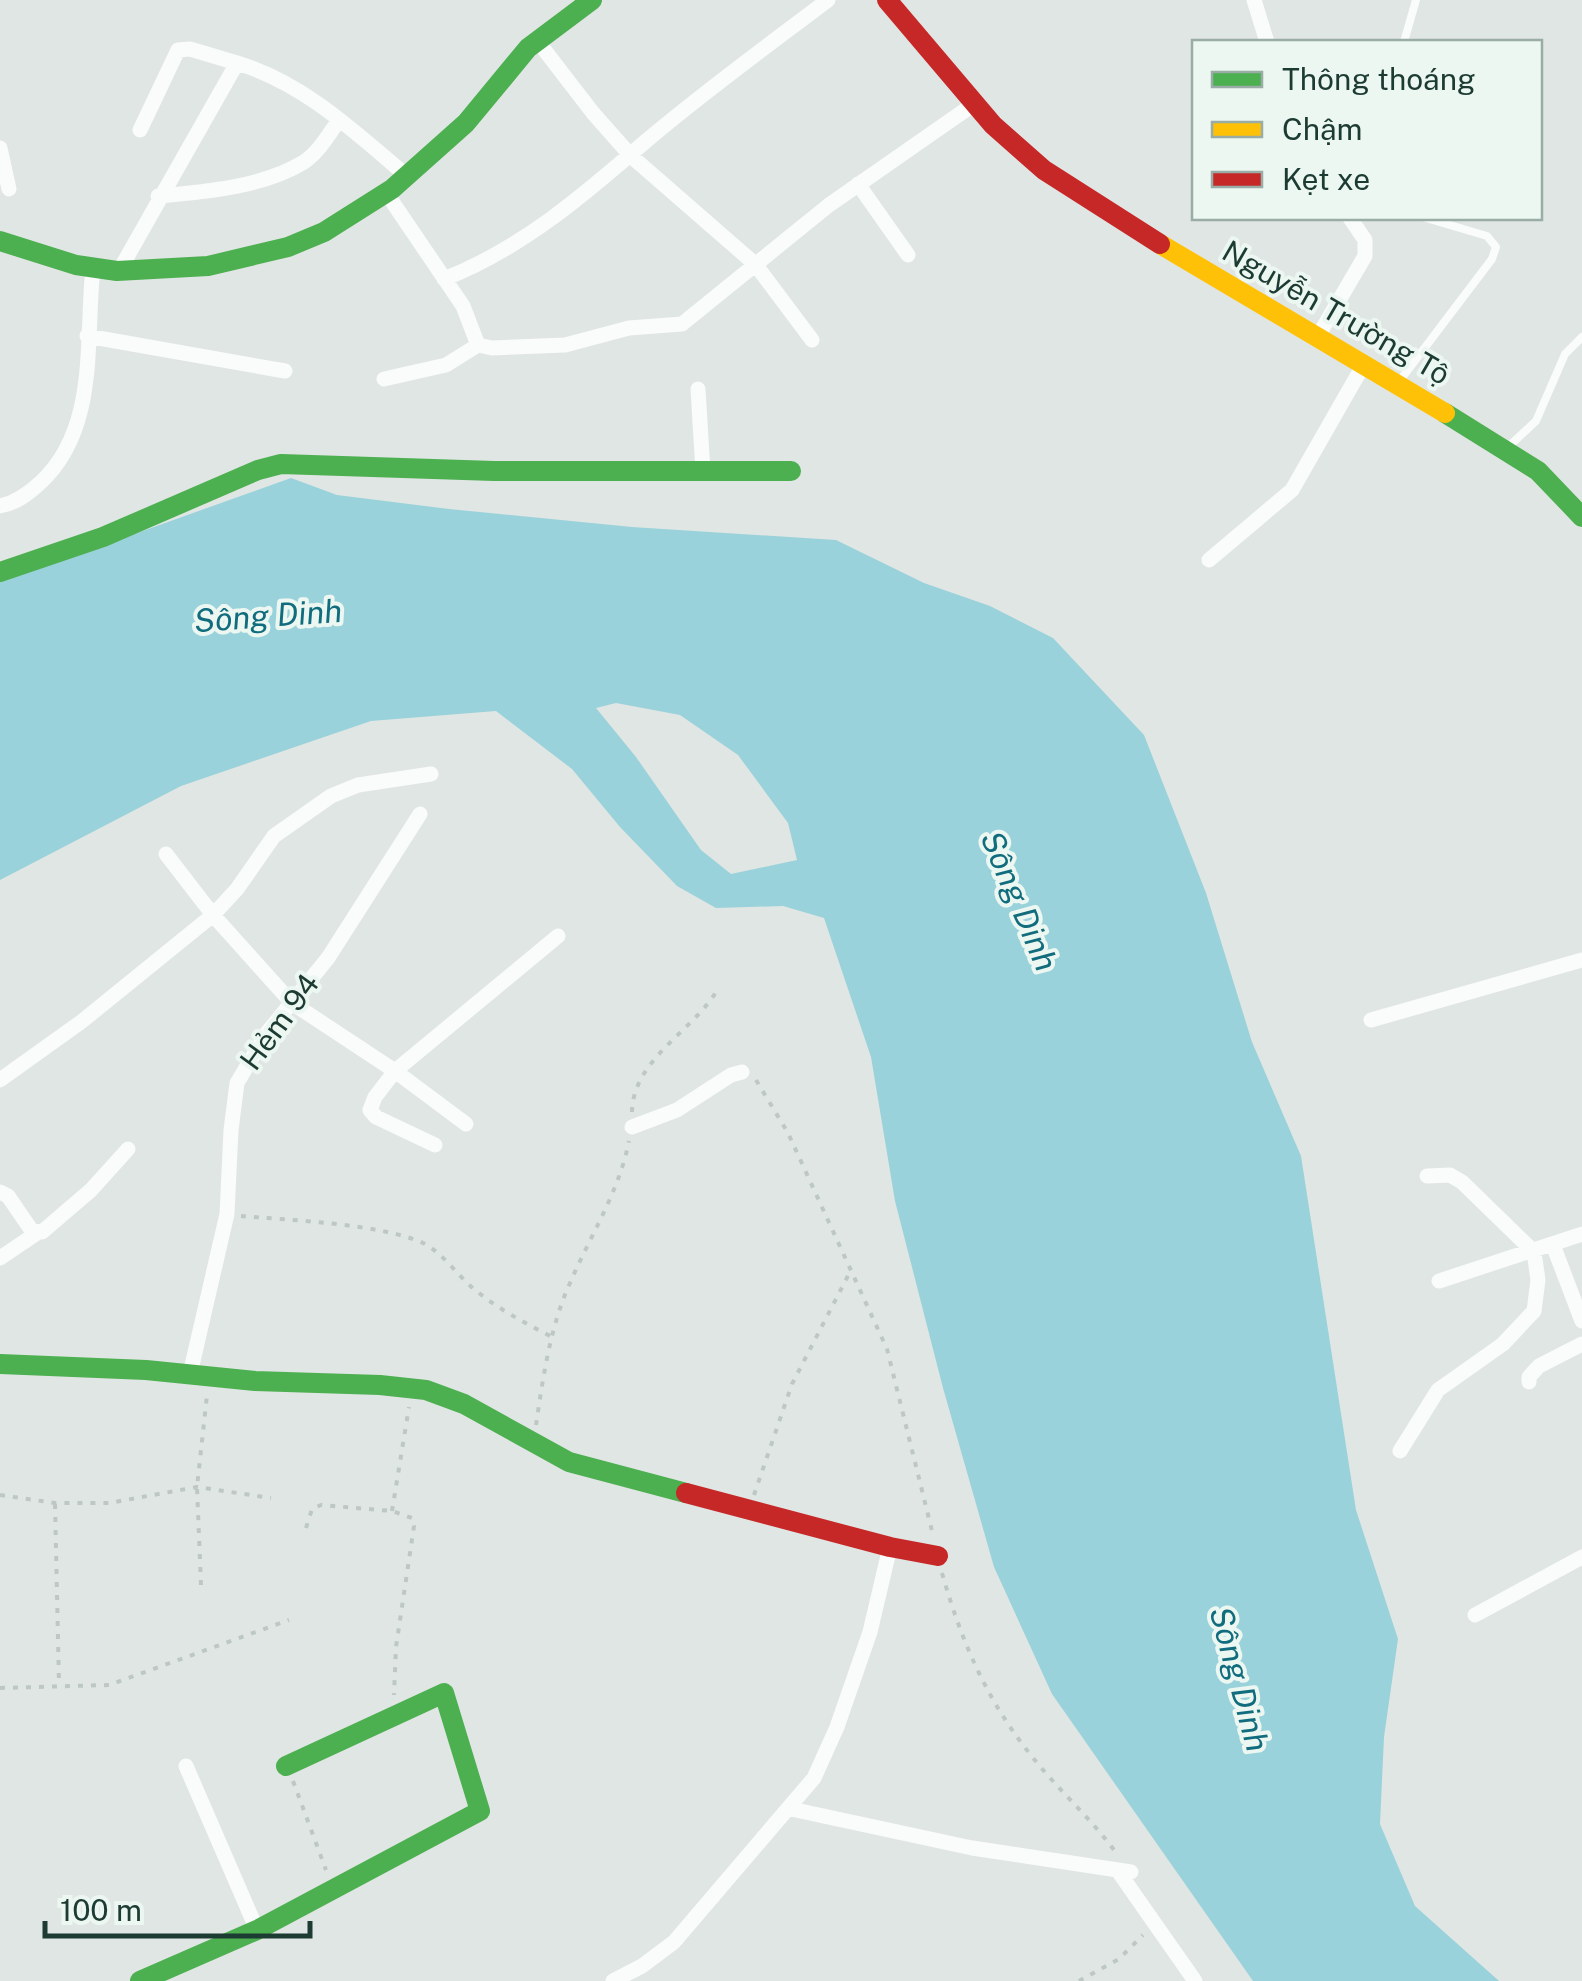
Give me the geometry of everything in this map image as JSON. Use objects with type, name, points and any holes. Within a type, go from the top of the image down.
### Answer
[{"type":"street","points":[[444,279],[504,252],[828,0]]},
{"type":"street","name":"Nguyễn Trường Tộ","points":[[886,0],[1009,141],[1068,188],[1202,272],[1506,449],[1538,472],[1582,517]]},
{"type":"street","points":[[1254,0],[1267,40]]},
{"type":"street","points":[[0,242],[93,268],[118,271],[200,269],[264,257],[315,237],[408,177],[462,128],[536,39],[581,3]]},
{"type":"street","points":[[536,39],[593,114],[631,156],[755,264],[812,340]]},
{"type":"street","points":[[140,130],[178,50],[190,48],[276,77],[339,120],[408,177]]},
{"type":"street","points":[[118,271],[237,63]]},
{"type":"street","points":[[478,345],[565,345],[629,328],[674,326],[700,312],[858,184],[974,104]]},
{"type":"street","points":[[158,196],[239,184],[291,168],[316,151],[339,120]]},
{"type":"street","points":[[0,148],[10,188]]},
{"type":"street","points":[[858,184],[908,255]]},
{"type":"street","points":[[386,194],[468,315],[478,345]]},
{"type":"street","points":[[1317,338],[1365,256],[1365,240],[1351,220]]},
{"type":"street","points":[[0,506],[34,488],[66,453],[84,400],[93,268]]},
{"type":"street","points":[[87,336],[285,371]]},
{"type":"street","points":[[384,380],[446,365],[478,345]]},
{"type":"street","points":[[1209,560],[1292,490],[1364,364]]},
{"type":"street","points":[[698,389],[703,472]]},
{"type":"street","points":[[0,572],[103,537],[258,470],[281,464],[416,470],[791,471]]},
{"type":"street","points":[[0,1080],[80,1022],[213,915],[237,890],[274,836],[330,796],[358,785],[431,774]]},
{"type":"street","name":"Hẻm 94","points":[[200,1375],[227,1214],[237,1083],[250,1057],[328,958],[420,814]]},
{"type":"street","points":[[166,854],[213,915],[292,1003],[396,1071],[466,1124]]},
{"type":"street","points":[[435,1146],[372,1114],[370,1106],[375,1097],[396,1071],[558,936]]},
{"type":"street","points":[[1371,1020],[1582,960]]},
{"type":"street","points":[[632,1127],[676,1110],[730,1074],[742,1072]]},
{"type":"street","points":[[0,1258],[48,1228],[128,1149]]},
{"type":"street","points":[[1400,1450],[1438,1390],[1503,1344],[1534,1311],[1538,1280],[1534,1252],[1462,1182],[1450,1175],[1426,1176]]},
{"type":"street","points":[[0,1192],[8,1196],[37,1233]]},
{"type":"street","points":[[1439,1281],[1582,1234]]},
{"type":"street","points":[[1554,1245],[1582,1322]]},
{"type":"street","points":[[1529,1382],[1529,1376],[1539,1366],[1582,1344]]},
{"type":"street","points":[[0,1364],[412,1388],[464,1404],[569,1462],[890,1547],[938,1556]]},
{"type":"street","points":[[613,1981],[674,1942],[814,1778],[832,1741],[870,1632],[890,1547]]},
{"type":"street","points":[[1474,1616],[1582,1557]]},
{"type":"street","points":[[140,1981],[257,1930],[480,1811],[444,1692],[286,1766]]},
{"type":"street","points":[[186,1766],[257,1930]]},
{"type":"street","points":[[791,1809],[972,1848],[1124,1872],[1195,1981]]},
{"type":"lane","points":[[1405,40],[1416,0]]},
{"type":"lane","points":[[1398,383],[1492,259],[1496,247],[1487,236],[1433,220]]},
{"type":"lane","points":[[1506,449],[1536,421],[1565,354],[1582,337]]},
{"type":"path","points":[[534,1445],[552,1337],[568,1285],[618,1178],[632,1127],[632,1098],[640,1077],[708,1007],[719,987]]},
{"type":"path","points":[[742,1072],[759,1083],[771,1101],[887,1350],[938,1556],[968,1656],[1031,1756],[1092,1821],[1124,1872]]},
{"type":"path","points":[[227,1214],[339,1226],[420,1242],[498,1306],[552,1337]]},
{"type":"path","points":[[750,1508],[792,1384],[852,1270]]},
{"type":"path","points":[[200,1375],[200,1585]]},
{"type":"path","points":[[392,1511],[412,1388]]},
{"type":"path","points":[[0,1495],[54,1503],[109,1503],[197,1486],[271,1498]]},
{"type":"path","points":[[54,1503],[60,1684]]},
{"type":"path","points":[[306,1528],[312,1509],[321,1505],[392,1511],[412,1518],[392,1715]]},
{"type":"path","points":[[0,1688],[60,1684],[98,1687],[290,1620]]},
{"type":"path","points":[[286,1766],[333,1889]]},
{"type":"path","points":[[1079,1981],[1119,1959],[1156,1921]]},
{"type":"water","name":"Sông Dinh","points":[[291,478],[337,495],[449,509],[632,527],[836,540],[924,583],[990,606],[1053,638],[1144,735],[1206,893],[1252,1042],[1301,1156],[1356,1510],[1398,1639],[1384,1737],[1380,1824],[1415,1906],[1499,1981],[1253,1981],[1052,1694],[994,1567],[895,1201],[871,1057],[824,918],[783,906],[716,908],[677,886],[620,827],[572,769],[496,711],[371,721],[181,786],[0,880],[0,582]],"holes":[[[616,703],[680,715],[738,755],[788,823],[797,860],[731,874],[701,850],[636,757],[596,708]]]},
{"type":"traffic: fast","points":[[0,241],[76,265],[117,271],[208,266],[288,247],[324,232],[392,189],[466,123],[528,48],[592,0]]},
{"type":"traffic: fast","points":[[1445,413],[1538,471],[1582,517]]},
{"type":"traffic: fast","points":[[0,572],[103,537],[258,470],[281,464],[494,471],[791,471]]},
{"type":"traffic: fast","points":[[0,1364],[426,1390],[464,1404],[569,1462],[686,1493]]},
{"type":"traffic: fast","points":[[140,1981],[257,1930],[480,1811],[444,1693],[286,1766]]},
{"type":"traffic: slow","points":[[1160,244],[1445,413]]},
{"type":"traffic: jam","points":[[887,0],[993,125],[1044,170],[1160,244]]},
{"type":"traffic: jam","points":[[686,1493],[938,1556]]}]
